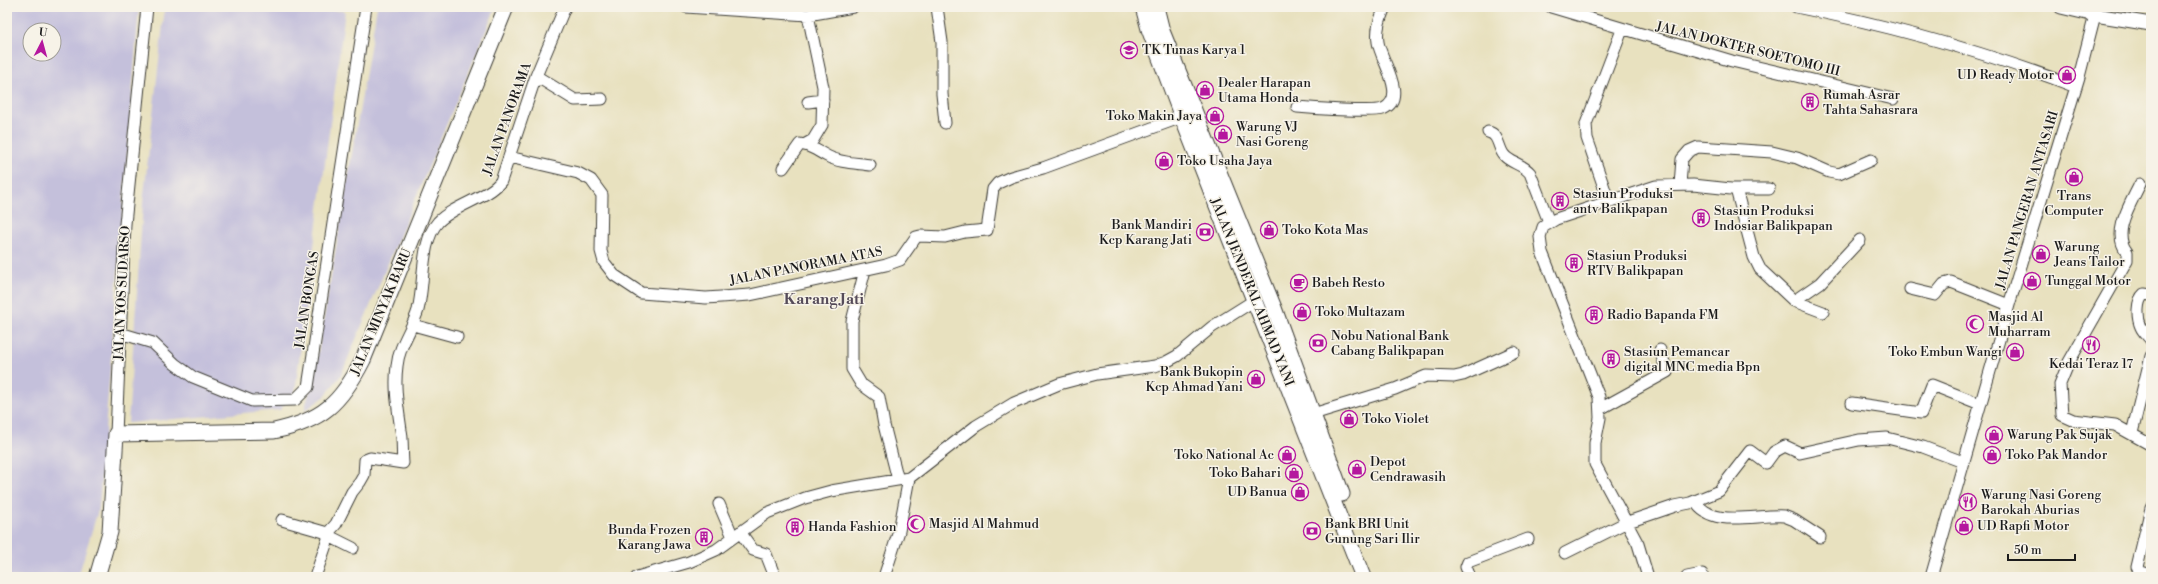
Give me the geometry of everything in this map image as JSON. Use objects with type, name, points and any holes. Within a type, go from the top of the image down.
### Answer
[{"type":"main road","name":"JALAN MINYAK BARU","points":[[116,434],[274,431],[292,427],[311,420],[328,410],[342,396],[363,360],[506,7]]},
{"type":"main road","name":"JALAN JENDERAL AHMAD YANI","points":[[1143,7],[1149,29],[1182,117],[1363,577]]},
{"type":"main road","name":"JALAN JENDERAL AHMAD YANI","points":[[1156,7],[1162,31],[1274,308],[1373,577]]},
{"type":"main road","name":"JALAN YOS SUDARSO","points":[[97,577],[110,532],[116,434]]},
{"type":"street","name":"JALAN YOS SUDARSO","points":[[116,434],[125,224],[147,7]]},
{"type":"street","name":"JALAN BONGAS","points":[[120,333],[153,343],[175,364],[193,378],[252,401],[295,400],[308,387],[366,7]]},
{"type":"street","name":"JALAN PANORAMA","points":[[315,577],[328,535],[336,524],[352,492],[364,475],[365,460],[370,458],[403,463],[396,386],[396,366],[400,349],[406,335],[413,325],[423,287],[427,246],[430,232],[439,221],[450,213],[480,195],[496,189],[501,181],[536,76],[565,7]]},
{"type":"street","points":[[686,7],[808,15],[853,7]]},
{"type":"street","points":[[937,7],[942,42],[942,94],[945,123]]},
{"type":"street","points":[[1297,107],[1369,110],[1383,109],[1389,104],[1393,95],[1394,83],[1379,50],[1377,31],[1378,23],[1385,7]]},
{"type":"street","name":"JALAN DOKTER SOETOMO III","points":[[1551,7],[1622,30],[1732,61],[1893,99]]},
{"type":"street","points":[[1796,7],[1835,15],[2000,59],[2076,87]]},
{"type":"street","points":[[2061,7],[2096,11],[2151,24]]},
{"type":"street","name":"JALAN PANGERAN ANTASARI","points":[[1931,577],[2009,305],[2076,87],[2096,11]]},
{"type":"street","points":[[804,145],[813,140],[822,125],[823,100],[822,80],[808,15]]},
{"type":"street","points":[[1609,202],[1587,138],[1586,124],[1622,30]]},
{"type":"street","points":[[536,76],[576,100],[602,99]]},
{"type":"street","points":[[808,102],[823,100]]},
{"type":"street","name":"JALAN PANORAMA ATAS","points":[[510,157],[578,173],[591,180],[602,195],[601,251],[604,262],[614,275],[641,293],[706,298],[750,295],[865,270],[900,260],[916,237],[945,237],[965,232],[987,230],[994,189],[998,183],[1011,177],[1043,168],[1182,117]]},
{"type":"street","points":[[1488,132],[1495,136],[1504,156],[1526,168],[1530,173],[1549,222]]},
{"type":"street","points":[[783,168],[800,144],[815,148],[836,160],[870,165]]},
{"type":"street","points":[[1680,185],[1682,159],[1689,151],[1698,147],[1772,152],[1797,158],[1829,172],[1839,174],[1871,160]]},
{"type":"street","points":[[2140,184],[2126,212],[2122,226],[2121,238],[2123,247],[2127,252],[2127,260],[2069,362],[2060,384],[2062,415],[2073,420],[2115,425],[2132,433],[2151,445]]},
{"type":"street","points":[[1648,577],[1638,544],[1595,464],[1594,452],[1599,431],[1599,397],[1542,252],[1540,237],[1543,227],[1549,222],[1656,186],[1680,185],[1736,189],[1769,189]]},
{"type":"street","points":[[1736,189],[1754,258],[1760,269],[1794,301],[1823,312]]},
{"type":"street","points":[[1794,301],[1820,283],[1860,240]]},
{"type":"street","points":[[865,270],[852,322],[852,370],[861,384],[880,397],[884,425],[903,479],[899,531],[884,577]]},
{"type":"street","points":[[1910,289],[1935,295],[1944,284],[1951,282],[2009,305]]},
{"type":"street","points":[[2151,295],[2144,294],[2141,297],[2139,310],[2142,329],[2151,340]]},
{"type":"street","points":[[637,577],[689,562],[716,550],[767,513],[805,498],[831,490],[903,479],[976,426],[1014,403],[1059,384],[1090,376],[1155,366],[1166,362],[1177,356],[1212,327],[1255,300]]},
{"type":"street","points":[[413,325],[457,338]]},
{"type":"street","points":[[1600,409],[1667,372],[1660,350]]},
{"type":"street","points":[[1313,414],[1388,391],[1426,376],[1454,377],[1464,375],[1514,352]]},
{"type":"street","points":[[2132,433],[2151,356]]},
{"type":"street","points":[[1852,403],[1921,413],[1932,385],[1980,404]]},
{"type":"street","points":[[1565,553],[1626,523],[1695,501],[1719,491],[1730,478],[1738,464],[1750,452],[1766,463],[1774,452],[1785,446],[1800,453],[1859,440],[1887,438],[1922,447],[1963,462]]},
{"type":"street","points":[[1695,501],[1700,509],[1708,515],[1723,518],[1784,516],[1794,520],[1820,538]]},
{"type":"street","points":[[719,504],[737,535],[753,550],[766,554],[775,577]]},
{"type":"street","points":[[2151,508],[2137,567],[2140,572],[2151,576]]},
{"type":"street","points":[[282,520],[328,535],[353,548]]},
{"type":"street","points":[[1470,577],[1466,566],[1468,562],[1528,539]]},
{"type":"street","points":[[1687,577],[1702,574]]},
{"type":"shaded area","points":[[7,7],[139,7],[99,507],[78,577],[7,577]]},
{"type":"shaded area","points":[[165,7],[280,7],[345,11],[295,391],[280,410],[128,423],[143,203]]},
{"type":"shaded area","points":[[377,7],[496,7],[341,375],[324,397],[304,411],[314,377]]},
{"type":"place","name":"TK Tunas Karya 1","points":[[1129,50]]},
{"type":"place","name":"UD Ready Motor","points":[[2067,75]]},
{"type":"place","name":"Dealer Harapan Utama Honda","points":[[1205,90]]},
{"type":"place","name":"Rumah Asrar Tahta Sahasrara","points":[[1810,102]]},
{"type":"place","name":"Toko Makin Jaya","points":[[1215,116]]},
{"type":"place","name":"Warung VJ Nasi Goreng","points":[[1223,134]]},
{"type":"place","name":"Toko Usaha Jaya","points":[[1164,161]]},
{"type":"place","name":"Trans Computer","points":[[2074,177]]},
{"type":"place","name":"Stasiun Produksi antv Balikpapan","points":[[1560,201]]},
{"type":"place","name":"Stasiun Produksi Indosiar Balikpapan","points":[[1701,218]]},
{"type":"place","name":"Toko Kota Mas","points":[[1269,230]]},
{"type":"place","name":"Bank Mandiri Kcp Karang Jati","points":[[1205,232]]},
{"type":"place","name":"Warung Jeans Tailor","points":[[2041,254]]},
{"type":"place","name":"Stasiun Produksi RTV Balikpapan","points":[[1574,263]]},
{"type":"place","name":"Tunggal Motor","points":[[2032,281]]},
{"type":"place","name":"Babeh Resto","points":[[1299,283]]},
{"type":"place","name":"Toko Multazam","points":[[1302,312]]},
{"type":"place","name":"Radio Bapanda FM","points":[[1594,315]]},
{"type":"place","name":"Masjid Al Muharram","points":[[1975,324]]},
{"type":"place","name":"Nobu National Bank Cabang Balikpapan","points":[[1318,343]]},
{"type":"place","name":"Kedai Teraz 17","points":[[2091,345]]},
{"type":"place","name":"Toko Embun Wangi","points":[[2015,352]]},
{"type":"place","name":"Stasiun Pemancar digital MNC media Bpn","points":[[1611,359]]},
{"type":"place","name":"Bank Bukopin Kcp Ahmad Yani","points":[[1256,379]]},
{"type":"place","name":"Toko Violet","points":[[1349,419]]},
{"type":"place","name":"Warung Pak Sujak","points":[[1994,435]]},
{"type":"place","name":"Toko National Ac","points":[[1287,455]]},
{"type":"place","name":"Toko Pak Mandor","points":[[1992,455]]},
{"type":"place","name":"Depot Cendrawasih","points":[[1357,469]]},
{"type":"place","name":"Toko Bahari","points":[[1294,473]]},
{"type":"place","name":"UD Banua","points":[[1300,492]]},
{"type":"place","name":"Warung Nasi Goreng Barokah Aburias","points":[[1968,502]]},
{"type":"place","name":"Masjid Al Mahmud","points":[[916,524]]},
{"type":"place","name":"UD Rapfi Motor","points":[[1964,526]]},
{"type":"place","name":"Handa Fashion","points":[[795,527]]},
{"type":"place","name":"Bank BRI Unit Gunung Sari Ilir","points":[[1312,531]]},
{"type":"place","name":"Bunda Frozen Karang Jawa","points":[[704,537]]},
{"type":"district","name":"Karang Jati","points":[[824,299]]}]
